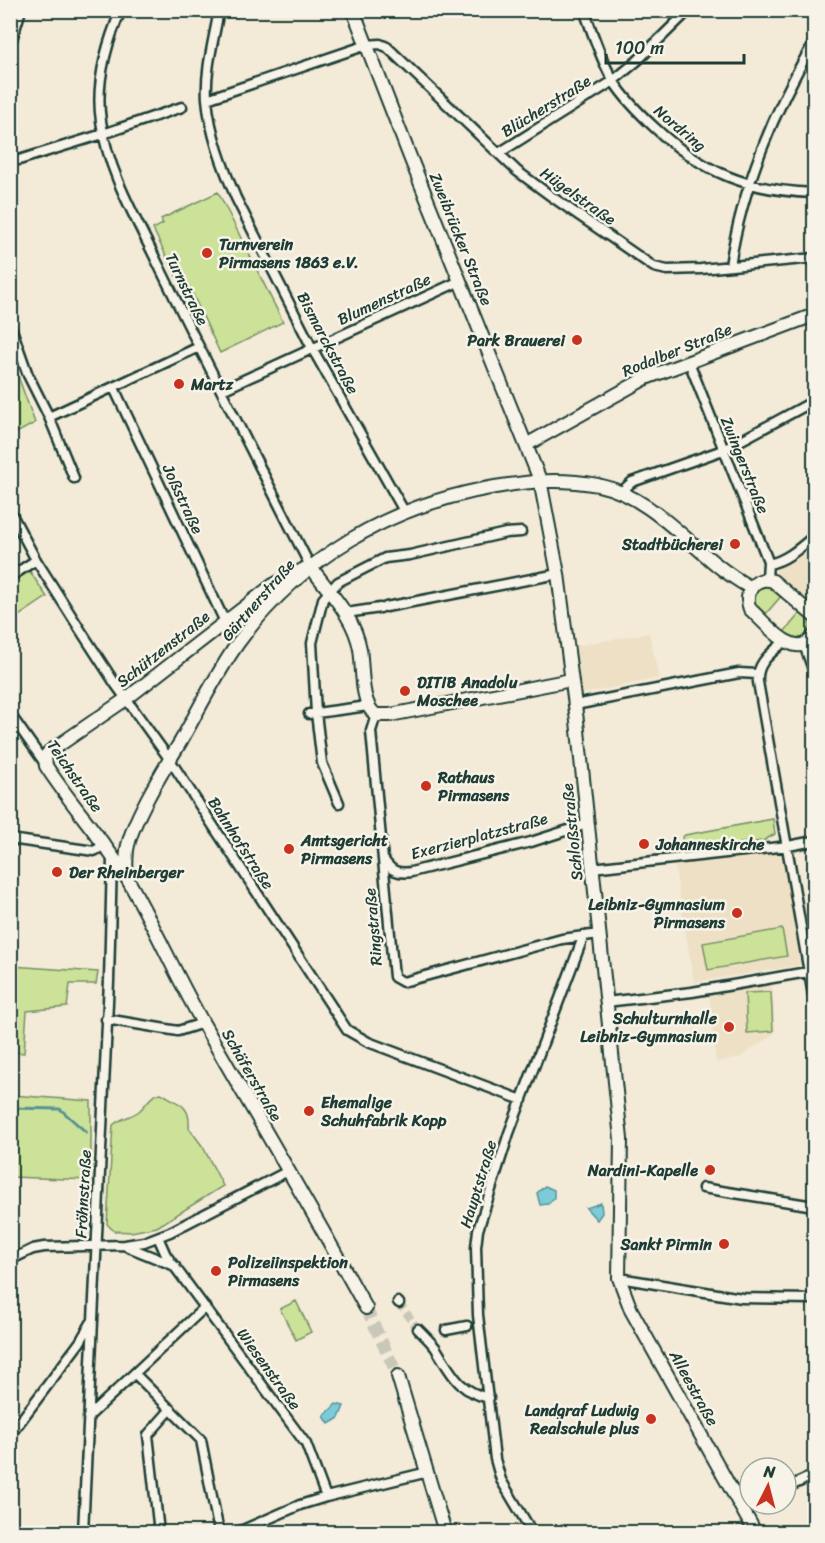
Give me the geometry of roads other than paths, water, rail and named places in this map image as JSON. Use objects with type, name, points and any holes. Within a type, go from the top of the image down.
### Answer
[{"type":"main road","name":"Zweibrücker Straße","points":[[353,10],[540,480]]},
{"type":"main road","name":"Rodalber Straße","points":[[526,445],[633,384],[814,315]]},
{"type":"main road","name":"Gärtnerstraße","points":[[127,879],[126,862],[130,837],[137,820],[238,644],[271,605],[310,566],[372,526],[404,511],[469,491],[540,480],[572,481],[600,486],[621,492],[663,519],[717,565],[751,588]]},
{"type":"main road","name":"Schloßstraße","points":[[540,480],[558,574],[575,705],[621,1139],[618,1255]]},
{"type":"main road","name":"Schützenstraße","points":[[46,766],[45,757],[49,752],[126,699],[273,585],[310,566]]},
{"type":"main road","name":"Ringstraße","points":[[310,566],[346,613],[358,638],[372,710]]},
{"type":"main road","points":[[814,616],[776,582],[767,579],[758,581],[751,588],[748,598],[750,609],[785,641],[794,645],[804,645],[814,636]]},
{"type":"main road","points":[[372,710],[390,715],[571,680]]},
{"type":"main road","name":"Teichstraße","points":[[46,766],[112,858]]},
{"type":"main road","points":[[101,841],[124,842],[130,837]]},
{"type":"main road","name":"Schäferstraße","points":[[112,858],[127,879],[203,1023],[366,1308]]},
{"type":"main road","name":"Alleestraße","points":[[618,1255],[619,1278],[631,1310],[738,1491]]},
{"type":"main road","points":[[398,1376],[445,1533]]},
{"type":"main road","name":"Alleestraße","points":[[750,1516],[755,1533]]},
{"type":"street","points":[[10,46],[21,10]]},
{"type":"street","name":"Turnstraße","points":[[121,10],[109,41],[100,79],[99,100],[104,134],[112,163],[199,347],[310,566]]},
{"type":"street","name":"Bismarckstraße","points":[[219,10],[207,99],[217,149],[236,198],[312,348],[404,511]]},
{"type":"street","name":"Nordring","points":[[584,10],[613,81],[640,114],[685,154],[716,172],[750,185],[814,193]]},
{"type":"street","name":"Blücherstraße","points":[[499,153],[613,81],[689,10]]},
{"type":"street","points":[[207,99],[367,45]]},
{"type":"street","name":"Hügelstraße","points":[[367,45],[387,46],[533,183],[654,267],[667,270],[814,258]]},
{"type":"street","points":[[730,266],[750,185],[772,128],[814,45]]},
{"type":"street","points":[[19,160],[182,107]]},
{"type":"street","name":"Blumenstraße","points":[[222,390],[460,281]]},
{"type":"street","points":[[10,324],[28,375],[49,417],[74,478]]},
{"type":"street","points":[[49,417],[199,347]]},
{"type":"street","name":"Zwingerstraße","points":[[689,362],[768,564],[767,579]]},
{"type":"street","name":"Joßstraße","points":[[114,388],[225,622]]},
{"type":"street","points":[[621,492],[632,482],[723,450],[814,401]]},
{"type":"street","name":"Bahnhofstraße","points":[[10,512],[36,560],[126,699],[170,760],[347,1030],[368,1042],[522,1100]]},
{"type":"street","points":[[339,803],[322,763],[312,713],[312,644],[323,599],[328,591],[338,582],[385,558],[410,555],[517,532]]},
{"type":"street","points":[[768,564],[779,561],[814,536]]},
{"type":"street","points":[[10,577],[36,560]]},
{"type":"street","points":[[346,613],[558,574]]},
{"type":"street","points":[[785,641],[760,665],[757,674],[772,769],[812,971],[814,1000]]},
{"type":"street","points":[[804,645],[814,672]]},
{"type":"street","points":[[575,705],[739,672],[757,674]]},
{"type":"street","points":[[312,713],[372,710]]},
{"type":"street","name":"Ringstraße","points":[[372,710],[371,731],[394,977],[403,982],[584,935]]},
{"type":"street","name":"Teichstraße","points":[[10,714],[46,766]]},
{"type":"street","name":"Exerzierplatzstraße","points":[[384,859],[388,866],[397,872],[411,872],[531,842],[587,824]]},
{"type":"street","points":[[10,839],[88,851],[94,851],[101,841]]},
{"type":"street","points":[[592,868],[788,846],[814,841]]},
{"type":"street","name":"Fröhnstraße","points":[[83,1533],[112,858]]},
{"type":"street","points":[[584,935],[599,934]]},
{"type":"street","name":"Hauptstraße","points":[[532,1533],[501,1480],[495,1459],[478,1315],[477,1238],[481,1216],[584,935]]},
{"type":"street","points":[[606,1002],[692,992],[812,971]]},
{"type":"street","points":[[106,1019],[178,1031],[203,1023]]},
{"type":"street","points":[[10,1260],[33,1249],[44,1247],[125,1245],[158,1237],[288,1171]]},
{"type":"street","points":[[703,1188],[814,1206]]},
{"type":"street","name":"Wiesenstraße","points":[[158,1237],[166,1255],[306,1444],[326,1497]]},
{"type":"street","points":[[125,1245],[176,1266]]},
{"type":"street","points":[[619,1278],[742,1298],[814,1299]]},
{"type":"street","points":[[88,1418],[205,1307]]},
{"type":"street","points":[[10,1435],[80,1342],[91,1323]]},
{"type":"street","points":[[446,1330],[467,1326]]},
{"type":"street","points":[[418,1329],[462,1386],[473,1395],[489,1398]]},
{"type":"street","points":[[426,1338],[436,1333]]},
{"type":"street","points":[[135,1374],[199,1436],[204,1446],[219,1533]]},
{"type":"street","points":[[159,1533],[148,1435],[171,1409]]},
{"type":"street","points":[[238,1533],[300,1505],[428,1472]]},
{"type":"street","points":[[798,1482],[814,1475]]},
{"type":"water","points":[[545,1186],[554,1190],[554,1198],[548,1204],[540,1205],[537,1193]]},
{"type":"water","points":[[601,1203],[602,1213],[597,1220],[586,1208]]},
{"type":"water","points":[[336,1404],[344,1406],[339,1418],[329,1424],[324,1416]]},
{"type":"waterway","points":[[10,1108],[60,1109],[86,1132]]},
{"type":"tunnel","points":[[399,1303],[418,1329]]},
{"type":"tunnel","points":[[366,1308],[398,1376]]},
{"type":"place","name":"Turnverein Pirmasens 1863 e.V.","points":[[207,253]]},
{"type":"place","name":"Park Brauerei","points":[[577,340]]},
{"type":"place","name":"Martz","points":[[179,384]]},
{"type":"place","name":"Stadtbücherei","points":[[735,544]]},
{"type":"place","name":"DITIB Anadolu Moschee","points":[[405,691]]},
{"type":"place","name":"Rathaus Pirmasens","points":[[426,786]]},
{"type":"place","name":"Johanneskirche","points":[[644,844]]},
{"type":"place","name":"Amtsgericht Pirmasens","points":[[289,849]]},
{"type":"place","name":"Der Rheinberger","points":[[57,872]]},
{"type":"place","name":"Leibniz-Gymnasium Pirmasens","points":[[737,913]]},
{"type":"place","name":"Schulturnhalle Leibniz-Gymnasium","points":[[729,1027]]},
{"type":"place","name":"Ehemalige Schuhfabrik Kopp","points":[[309,1111]]},
{"type":"place","name":"Nardini-Kapelle","points":[[710,1170]]},
{"type":"place","name":"Sankt Pirmin","points":[[724,1244]]},
{"type":"place","name":"Polizeiinspektion Pirmasens","points":[[216,1271]]},
{"type":"place","name":"Landgraf Ludwig Realschule plus","points":[[651,1419]]}]
